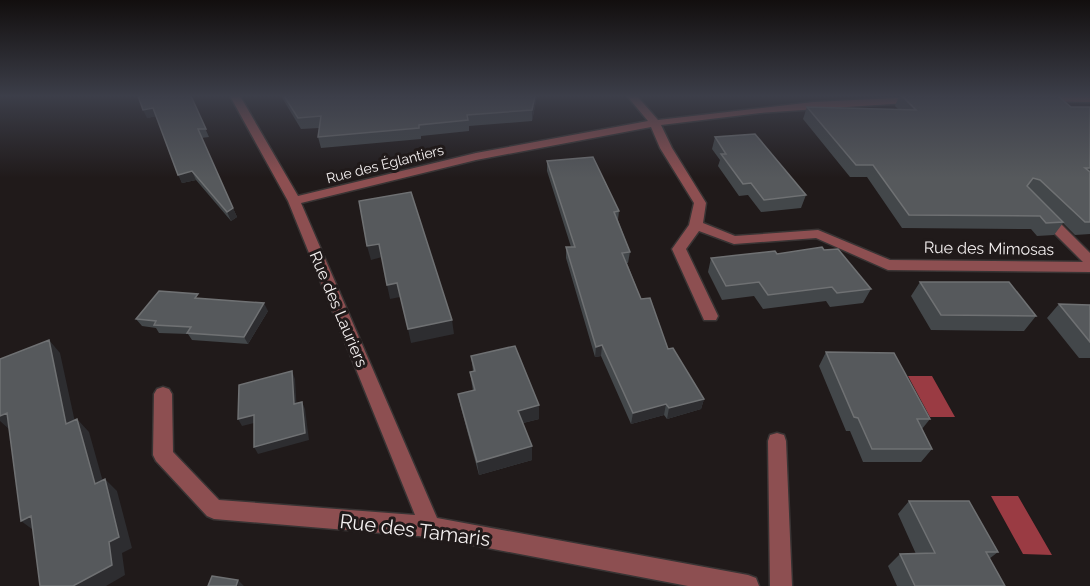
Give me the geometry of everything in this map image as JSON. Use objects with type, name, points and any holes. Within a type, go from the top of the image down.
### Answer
[{"type":"street","name":"Rue des Lauriers","points":[[250,123],[294,201],[430,527]]},
{"type":"street","name":"Rue des Églantiers","points":[[294,201],[501,151],[647,123]]},
{"type":"street","points":[[655,123],[666,148],[700,203],[696,225],[679,249],[710,316]]},
{"type":"street","points":[[1034,205],[1090,261]]},
{"type":"street","name":"Rue des Mimosas","points":[[696,225],[734,240],[818,234],[888,265],[1090,267]]},
{"type":"street","name":"Rue des Tamaris","points":[[163,394],[164,455],[214,509],[430,527],[748,586]]},
{"type":"street","points":[[777,441],[781,586]]},
{"type":"shaded area","points":[[908,376],[932,376],[955,417],[930,417]]},
{"type":"shaded area","points":[[991,496],[1018,496],[1052,555],[1023,554]]},
{"type":"building","points":[[159,123],[203,123],[206,129],[198,129],[233,208],[227,212],[192,171],[178,175]]},
{"type":"building","points":[[320,123],[435,123],[419,125],[419,128],[318,137]]},
{"type":"building","points":[[821,123],[1090,123],[1090,168],[1085,168],[1090,172],[1090,222],[1085,222],[1040,180],[1033,178],[1027,186],[1063,222],[1046,223],[1040,216],[909,215],[873,165],[856,165]]},
{"type":"building","points":[[755,134],[806,195],[764,200],[751,183],[743,184],[721,154],[726,154],[715,137]]},
{"type":"building","points":[[593,157],[619,211],[614,212],[630,252],[622,253],[641,299],[650,298],[668,349],[673,348],[704,399],[669,408],[666,404],[633,413],[602,345],[596,347],[566,247],[575,247],[547,161]]},
{"type":"building","points":[[411,192],[452,320],[408,329],[397,283],[387,285],[379,244],[367,246],[359,201]]},
{"type":"building","points":[[822,247],[824,250],[838,249],[871,289],[837,293],[832,287],[768,295],[759,282],[726,286],[711,258],[775,251],[777,254]]},
{"type":"building","points":[[920,282],[1009,282],[1036,316],[941,315]]},
{"type":"building","points":[[159,291],[198,294],[195,298],[264,303],[244,337],[187,333],[191,327],[154,325],[156,321],[136,319]]},
{"type":"building","points":[[1059,304],[1090,305],[1090,342]]},
{"type":"building","points":[[49,340],[66,424],[77,419],[95,484],[105,479],[119,537],[109,542],[112,565],[73,586],[40,586],[31,516],[21,521],[7,413],[0,416],[0,359]]},
{"type":"building","points":[[515,346],[539,405],[518,411],[532,446],[477,462],[458,394],[475,390],[470,372],[475,371],[471,356]]},
{"type":"building","points":[[826,352],[894,353],[930,419],[917,419],[932,449],[872,449],[858,418],[854,417]]},
{"type":"building","points":[[292,371],[294,404],[302,402],[305,433],[254,447],[254,415],[238,419],[239,385]]},
{"type":"building","points":[[909,501],[969,501],[998,552],[986,552],[1005,586],[915,586],[900,554],[935,553]]},
{"type":"building","points":[[212,576],[238,580],[236,586],[208,586]]}]
